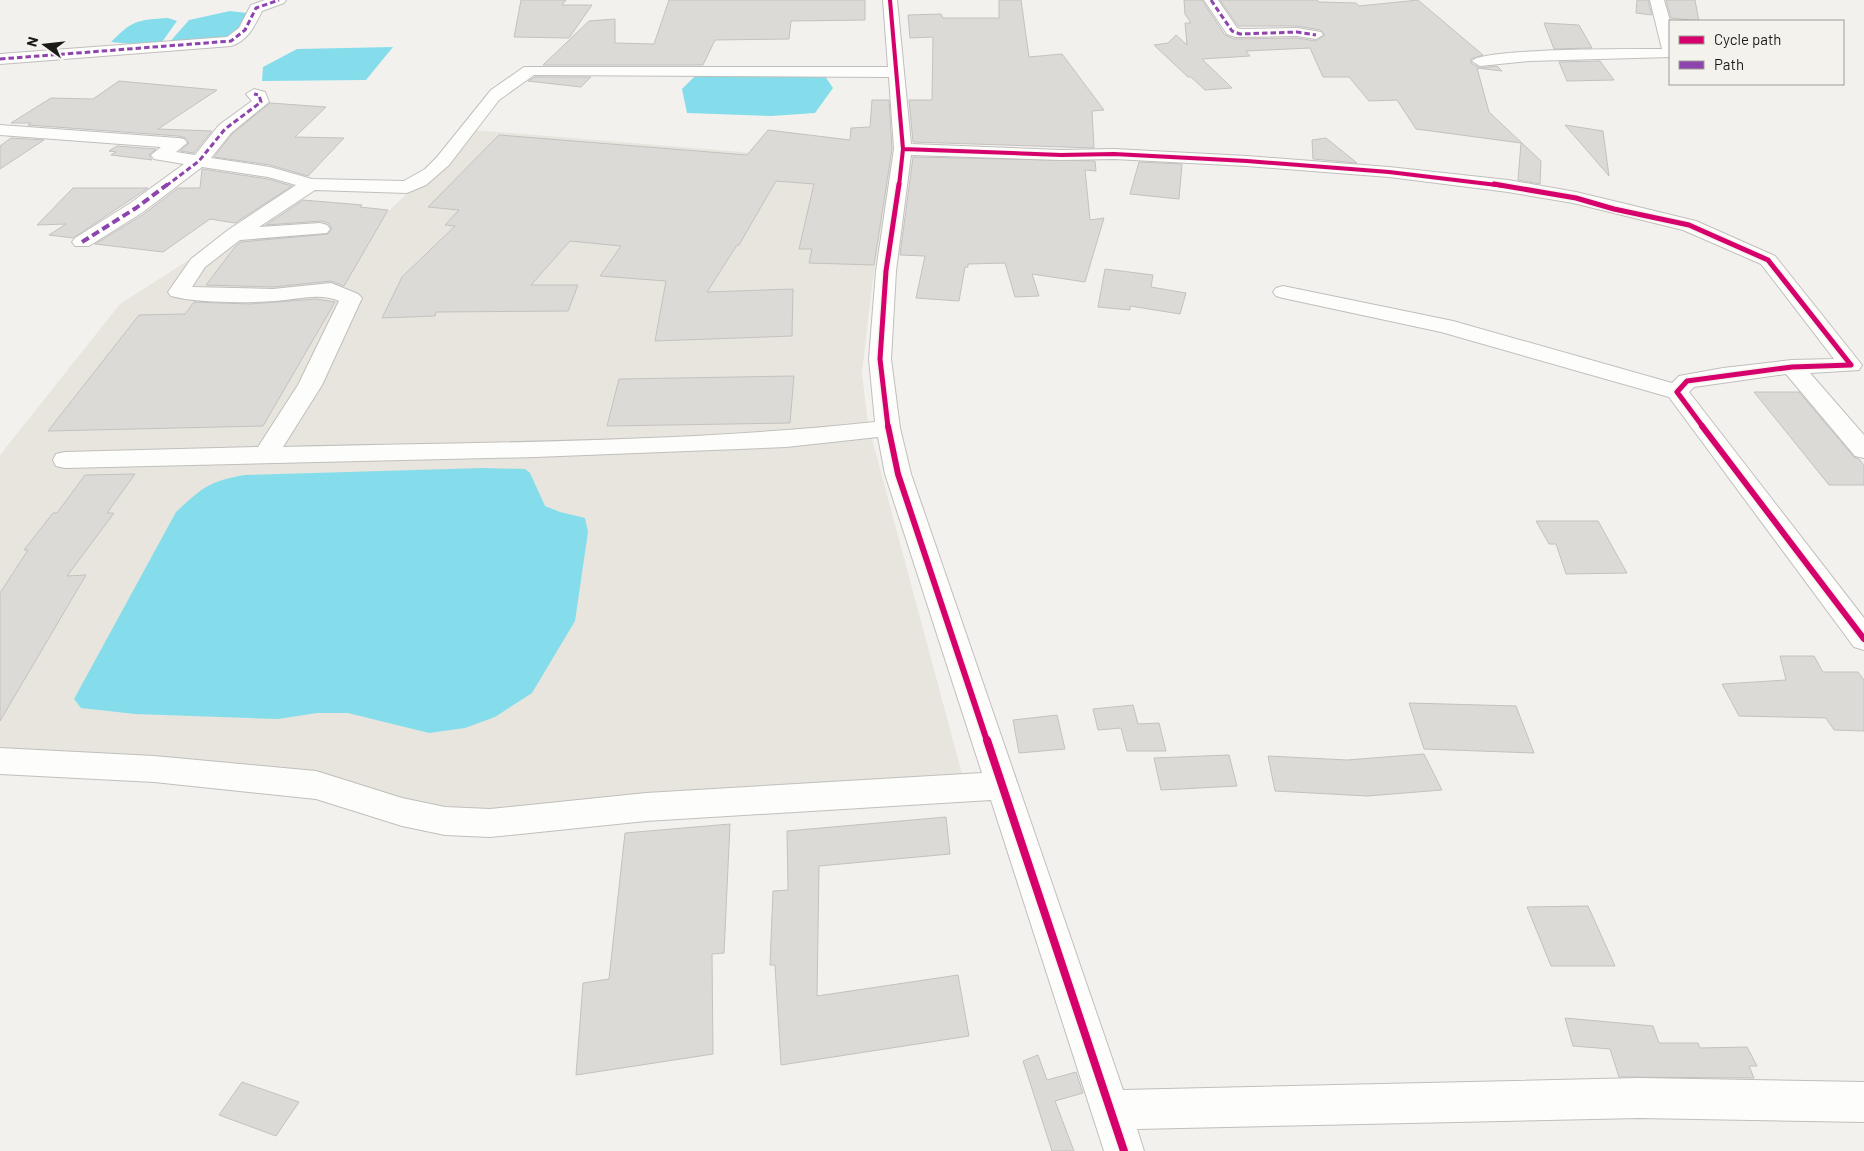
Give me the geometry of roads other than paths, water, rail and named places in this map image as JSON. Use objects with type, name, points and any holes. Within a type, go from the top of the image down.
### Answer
[{"type":"street","points":[[0,59],[231,41],[245,30],[256,8],[279,0]]},
{"type":"street","points":[[890,0],[903,149],[886,271],[880,359],[888,428],[898,474],[1000,786],[1124,1151]]},
{"type":"street","points":[[1211,0],[1228,26],[1240,34],[1297,32],[1316,35]]},
{"type":"street","points":[[1657,0],[1669,42]]},
{"type":"street","points":[[1480,61],[1529,56],[1668,53],[1669,50]]},
{"type":"street","points":[[0,130],[90,135],[178,143],[160,155],[270,172],[311,184],[407,187],[420,183],[471,128],[493,97],[530,70],[897,72]]},
{"type":"street","points":[[82,242],[136,208],[199,161],[225,129],[261,102],[259,95],[254,94]]},
{"type":"street","points":[[903,149],[1061,155],[1114,154],[1248,161],[1398,173],[1508,186],[1576,198],[1614,209],[1689,225],[1768,260],[1858,366]]},
{"type":"street","points":[[266,455],[310,385],[351,298],[331,289],[274,295],[178,292],[198,263],[235,234],[311,184]]},
{"type":"street","points":[[235,234],[320,229]]},
{"type":"street","points":[[1283,292],[1445,326],[1677,392],[1864,639]]},
{"type":"street","points":[[1677,392],[1687,382],[1792,367],[1858,366]]},
{"type":"street","points":[[1792,367],[1864,450]]},
{"type":"street","points":[[64,460],[535,449],[786,439],[888,428]]},
{"type":"street","points":[[0,761],[154,769],[316,785],[402,812],[445,821],[490,822],[646,807],[1000,786]]},
{"type":"street","points":[[1111,1110],[1639,1098],[1864,1102]]},
{"type":"water","points":[[230,11],[247,13],[245,25],[227,38],[168,44],[189,20]]},
{"type":"water","points":[[168,18],[177,21],[162,42],[133,44],[111,42],[136,22]]},
{"type":"water","points":[[393,47],[366,80],[262,81],[263,67],[297,49]]},
{"type":"water","points":[[696,75],[825,76],[833,88],[815,113],[771,116],[687,113],[682,89]]},
{"type":"water","points":[[483,468],[525,469],[530,473],[545,506],[585,518],[588,532],[575,621],[532,693],[495,717],[465,728],[429,733],[348,713],[317,713],[278,719],[135,714],[81,708],[74,699],[176,512],[200,491],[214,483],[245,475]]}]
